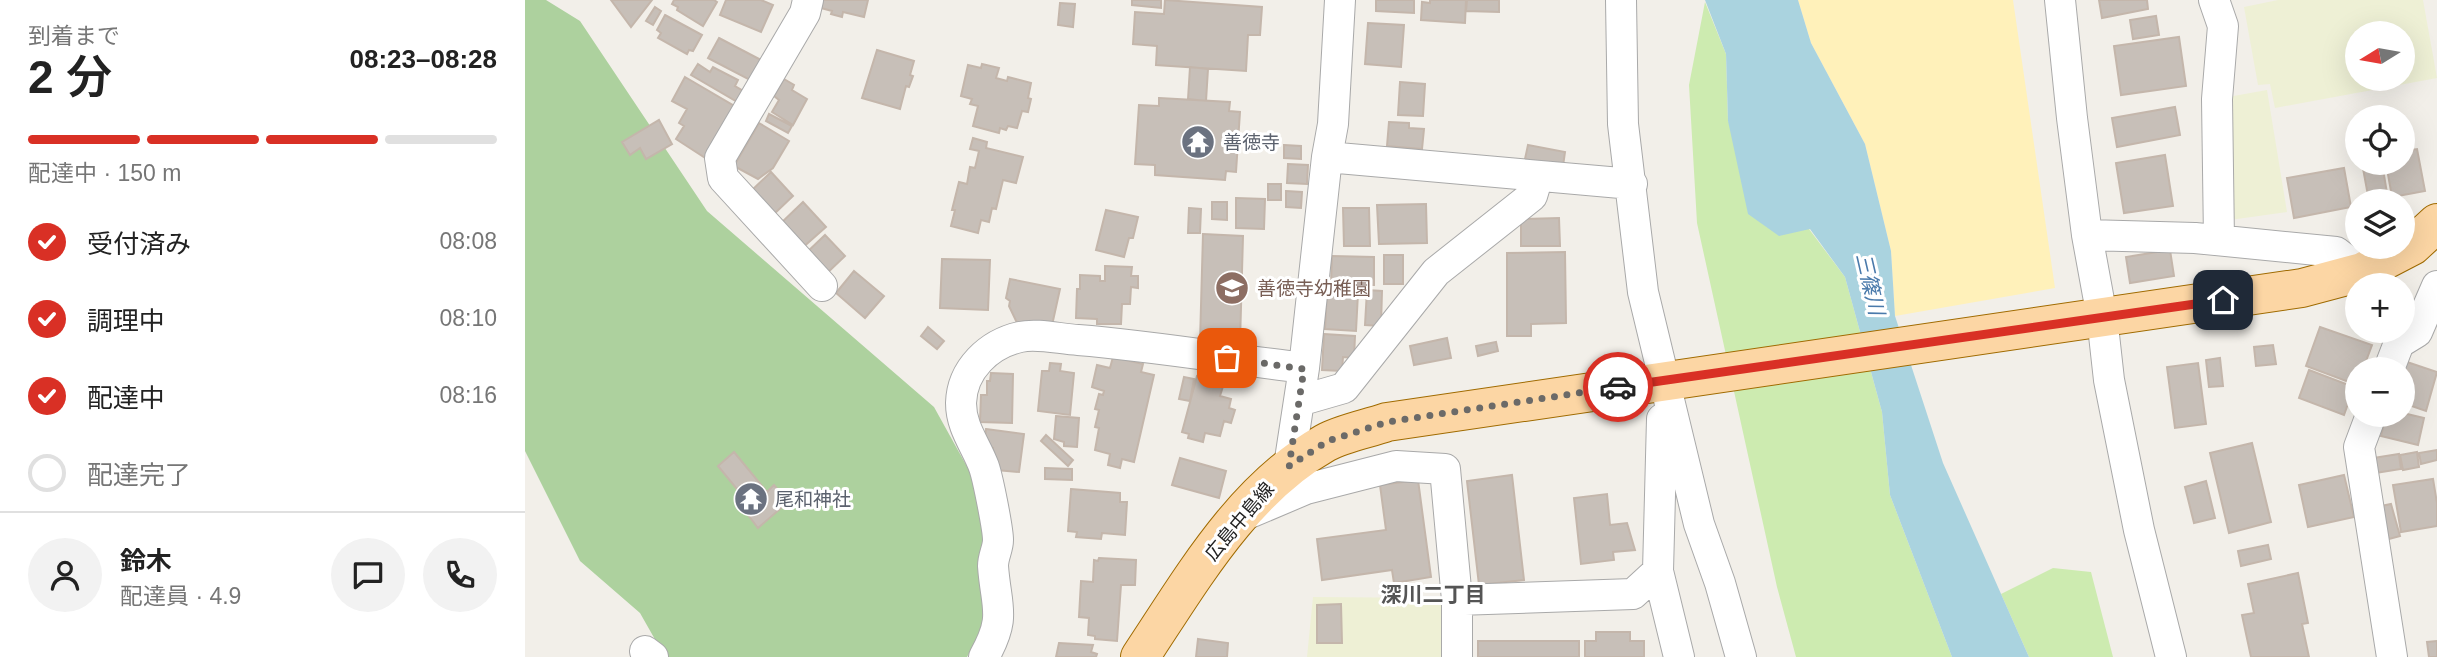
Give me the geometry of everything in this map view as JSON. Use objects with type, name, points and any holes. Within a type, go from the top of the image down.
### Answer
[{"type":"main road","name":"広島中島線","points":[[1140,657],[1196,573],[1237,519],[1289,466],[1328,441],[1387,422],[2302,288],[2362,272],[2412,246],[2437,223]]},
{"type":"street","points":[[808,0],[805,13],[720,158],[723,178],[822,286]]},
{"type":"street","points":[[1289,466],[1304,369],[1333,124],[1340,0]]},
{"type":"street","points":[[1621,0],[1623,124],[1643,292],[1673,379],[1699,524],[1720,583],[1741,657]]},
{"type":"street","points":[[2060,0],[2087,235],[2093,319],[2109,380],[2139,530],[2171,657]]},
{"type":"street","points":[[2214,0],[2223,26],[2217,99],[2219,240]]},
{"type":"street","points":[[1327,157],[1632,184]]},
{"type":"street","points":[[1299,401],[1344,387],[1436,272],[1532,196],[1538,176]]},
{"type":"street","points":[[2087,235],[2219,240],[2336,252],[2362,272]]},
{"type":"street","points":[[2394,357],[2399,343],[2427,338],[2437,286]]},
{"type":"street","points":[[984,657],[999,620],[993,554],[998,541],[984,468],[964,424],[961,401],[970,373],[982,355],[999,344],[1023,336],[1098,342],[1304,369]]},
{"type":"street","points":[[1673,379],[1658,571],[1679,657]]},
{"type":"street","points":[[2366,427],[2359,447],[2392,657]]},
{"type":"street","points":[[1237,519],[1306,489],[1396,466],[1445,469],[1457,600],[1457,657]]},
{"type":"street","points":[[1457,600],[1633,594],[1658,571]]},
{"type":"green space","points":[[525,0],[546,0],[580,21],[707,211],[934,407],[980,490],[991,613],[967,657],[665,657],[640,613],[580,561],[525,451]]},
{"type":"green space","points":[[2278,0],[2423,0],[2437,78],[2415,82],[2415,21],[2345,21],[2345,91],[2367,91],[2275,108],[2270,84],[2258,85],[2244,7]]},
{"type":"green space","points":[[1705,2],[1726,54],[1728,121],[1845,277],[1882,412],[1890,495],[1952,657],[1796,657],[1777,587],[1697,223],[1689,85]]},
{"type":"green space","points":[[2267,90],[2287,212],[2230,220],[2228,97]]},
{"type":"green space","points":[[2053,568],[2091,572],[2113,657],[2029,657],[2001,594]]},
{"type":"green space","points":[[1313,597],[1445,598],[1445,657],[1307,657]]},
{"type":"sand","points":[[1798,0],[2013,0],[2055,288],[1895,316],[1891,251],[1865,144],[1811,43]]},
{"type":"water","name":"三篠川","points":[[1705,0],[1798,0],[1811,43],[1865,144],[1891,251],[1895,316],[1943,463],[2029,657],[1952,657],[1890,495],[1882,412],[1845,277],[1810,229],[1779,236],[1748,214],[1728,121],[1726,54]]},
{"type":"building","points":[[611,0],[652,0],[631,27]]},
{"type":"building","points":[[674,0],[717,2],[703,26],[677,10],[678,7],[672,4]]},
{"type":"building","points":[[726,0],[761,0],[773,5],[761,32],[720,15]]},
{"type":"building","points":[[823,0],[868,0],[864,17],[843,12],[842,17],[821,8]]},
{"type":"building","points":[[1132,0],[1161,0],[1161,8],[1132,5]]},
{"type":"building","points":[[1165,0],[1262,7],[1260,35],[1248,35],[1246,71],[1156,65],[1157,46],[1133,44],[1135,12],[1164,14]]},
{"type":"building","points":[[1376,0],[1414,0],[1414,13],[1376,11]]},
{"type":"building","points":[[1430,0],[1466,0],[1465,23],[1421,20],[1422,2],[1430,3]]},
{"type":"building","points":[[1467,0],[1499,0],[1499,12],[1466,11]]},
{"type":"building","points":[[2099,0],[2147,0],[2148,9],[2102,18]]},
{"type":"building","points":[[1060,3],[1075,4],[1073,27],[1058,25]]},
{"type":"building","points":[[655,7],[661,11],[653,25],[646,21]]},
{"type":"building","points":[[665,15],[702,35],[693,51],[689,50],[687,54],[658,38],[661,33],[657,30]]},
{"type":"building","points":[[2156,16],[2159,35],[2133,39],[2130,20]]},
{"type":"building","points":[[1368,23],[1404,25],[1401,67],[1365,64]]},
{"type":"building","points":[[2179,37],[2186,86],[2121,95],[2114,46]]},
{"type":"building","points":[[719,38],[761,60],[750,80],[708,58]]},
{"type":"building","points":[[877,50],[914,61],[910,75],[913,76],[909,87],[906,86],[900,109],[862,98]]},
{"type":"building","points":[[698,64],[710,72],[713,67],[738,80],[735,86],[747,93],[741,104],[691,75]]},
{"type":"building","points":[[982,64],[999,68],[996,78],[1007,81],[1008,77],[1031,83],[1028,112],[1022,111],[1017,128],[1000,128],[999,133],[973,126],[978,106],[970,104],[972,99],[961,96],[968,65],[981,68]]},
{"type":"building","points":[[1190,67],[1208,69],[1206,101],[1188,99]]},
{"type":"building","points":[[685,77],[736,107],[710,161],[676,139],[684,126],[679,123],[687,109],[672,101]]},
{"type":"building","points":[[784,79],[794,85],[792,90],[807,99],[793,125],[772,112],[779,100],[774,96]]},
{"type":"building","points":[[1400,82],[1425,84],[1423,116],[1398,115]]},
{"type":"building","points":[[1159,98],[1230,102],[1229,111],[1240,112],[1236,172],[1226,171],[1225,180],[1155,175],[1155,165],[1135,164],[1139,105],[1159,106]]},
{"type":"building","points":[[2175,107],[2180,135],[2117,147],[2112,118]]},
{"type":"building","points":[[769,114],[792,126],[788,133],[766,121]]},
{"type":"building","points":[[659,120],[672,144],[646,159],[640,148],[630,155],[622,142]]},
{"type":"building","points":[[1389,122],[1409,123],[1409,128],[1424,129],[1422,149],[1387,146]]},
{"type":"building","points":[[759,123],[789,141],[773,168],[758,179],[734,166]]},
{"type":"building","points":[[973,138],[987,142],[986,148],[1023,157],[1016,183],[1003,180],[996,209],[992,208],[989,222],[981,220],[978,233],[951,226],[959,182],[967,184],[970,167],[975,168],[979,151],[970,149]]},
{"type":"building","points":[[1284,145],[1301,146],[1301,159],[1284,158]]},
{"type":"building","points":[[1528,145],[1565,152],[1563,166],[1525,159]]},
{"type":"building","points":[[2415,149],[2425,191],[2415,193],[2415,189],[2391,189],[2388,175],[2415,175]]},
{"type":"building","points":[[2165,155],[2173,206],[2124,213],[2116,163]]},
{"type":"building","points":[[1288,164],[1308,165],[1307,184],[1287,183]]},
{"type":"building","points":[[2344,168],[2348,189],[2345,189],[2345,208],[2294,218],[2287,178]]},
{"type":"building","points":[[771,172],[793,196],[774,214],[752,190]]},
{"type":"building","points":[[2364,175],[2384,175],[2386,189],[2367,189]]},
{"type":"building","points":[[1268,184],[1281,184],[1281,200],[1268,200]]},
{"type":"building","points":[[1286,191],[1302,192],[1301,208],[1286,207]]},
{"type":"building","points":[[1236,198],[1265,199],[1264,229],[1236,228]]},
{"type":"building","points":[[803,202],[826,227],[801,249],[779,225]]},
{"type":"building","points":[[1212,202],[1227,202],[1227,220],[1212,219]]},
{"type":"building","points":[[1426,204],[1427,243],[1379,244],[1377,205]]},
{"type":"building","points":[[1189,208],[1201,209],[1200,233],[1188,233]]},
{"type":"building","points":[[1343,208],[1369,208],[1370,246],[1344,246]]},
{"type":"building","points":[[1106,210],[1138,217],[1133,238],[1129,238],[1124,257],[1096,250]]},
{"type":"building","points":[[1559,218],[1560,246],[1521,246],[1521,219]]},
{"type":"building","points":[[1203,234],[1243,236],[1240,343],[1200,342]]},
{"type":"building","points":[[825,235],[845,256],[825,275],[805,254]]},
{"type":"building","points":[[2170,250],[2174,276],[2130,283],[2126,257]]},
{"type":"building","points":[[1565,252],[1566,323],[1531,324],[1531,336],[1507,336],[1507,253]]},
{"type":"building","points":[[1384,255],[1403,255],[1403,284],[1384,284]]},
{"type":"building","points":[[1332,256],[1374,257],[1374,285],[1331,285]]},
{"type":"building","points":[[942,259],[990,260],[988,310],[940,308]]},
{"type":"building","points":[[1105,266],[1132,267],[1131,276],[1138,276],[1138,288],[1131,287],[1130,304],[1122,304],[1121,324],[1097,324],[1097,319],[1076,318],[1080,275],[1100,276],[1100,281],[1105,281]]},
{"type":"building","points":[[854,271],[884,296],[865,318],[836,293]]},
{"type":"building","points":[[1010,279],[1060,289],[1051,330],[1020,329],[1009,306],[1010,301],[1006,298]]},
{"type":"building","points":[[1367,290],[1382,291],[1381,326],[1365,325]]},
{"type":"building","points":[[1327,291],[1358,293],[1356,331],[1325,329]]},
{"type":"building","points":[[928,327],[944,341],[937,349],[921,336]]},
{"type":"building","points":[[2320,327],[2345,336],[2345,343],[2372,345],[2368,357],[2345,357],[2345,381],[2306,366]]},
{"type":"building","points":[[1324,334],[1355,336],[1354,358],[1343,357],[1342,371],[1322,370]]},
{"type":"building","points":[[1447,338],[1451,358],[1414,365],[1410,346]]},
{"type":"building","points":[[1496,342],[1498,351],[1478,356],[1476,346]]},
{"type":"building","points":[[2273,345],[2276,364],[2256,366],[2254,347]]},
{"type":"building","points":[[1113,357],[1143,364],[1141,372],[1154,375],[1134,462],[1122,459],[1120,468],[1108,465],[1110,454],[1095,450],[1099,428],[1095,427],[1099,410],[1095,409],[1099,394],[1103,395],[1104,391],[1092,387],[1097,365],[1110,368]]},
{"type":"building","points":[[2220,358],[2223,386],[2209,387],[2206,360]]},
{"type":"building","points":[[1050,363],[1061,364],[1060,371],[1074,373],[1070,415],[1038,411],[1042,371],[1049,371]]},
{"type":"building","points":[[2198,363],[2206,424],[2175,428],[2167,367]]},
{"type":"building","points":[[2415,365],[2437,372],[2426,411],[2415,407]]},
{"type":"building","points":[[2309,370],[2345,384],[2344,415],[2299,398]]},
{"type":"building","points":[[991,373],[1013,374],[1012,423],[980,422],[981,395],[987,395],[987,381],[990,381]]},
{"type":"building","points":[[1197,376],[1224,383],[1220,396],[1231,399],[1229,408],[1235,410],[1231,423],[1224,421],[1220,436],[1205,433],[1203,442],[1188,438],[1189,434],[1182,432]]},
{"type":"building","points":[[1184,377],[1194,379],[1190,401],[1179,399]]},
{"type":"building","points":[[1056,416],[1079,418],[1077,447],[1064,446],[1064,442],[1054,439]]},
{"type":"building","points":[[2415,416],[2424,418],[2418,445],[2381,436],[2383,427],[2415,427]]},
{"type":"building","points":[[986,429],[1024,434],[1019,472],[996,470],[991,466],[993,448],[984,447]]},
{"type":"building","points":[[1046,435],[1073,460],[1068,466],[1041,441]]},
{"type":"building","points":[[2252,443],[2271,522],[2229,533],[2210,453]]},
{"type":"building","points":[[2437,450],[2437,460],[2421,464],[2419,453]]},
{"type":"building","points":[[734,452],[767,492],[774,485],[788,502],[758,528],[745,511],[751,506],[718,466]]},
{"type":"building","points":[[2417,452],[2419,467],[2403,470],[2400,455]]},
{"type":"building","points":[[2399,454],[2401,469],[2375,473],[2373,458]]},
{"type":"building","points":[[1180,458],[1226,471],[1219,498],[1172,485]]},
{"type":"building","points":[[1045,468],[1072,469],[1072,480],[1045,479]]},
{"type":"building","points":[[1512,475],[1524,580],[1479,585],[1467,481]]},
{"type":"building","points":[[2344,475],[2354,517],[2308,527],[2299,485]]},
{"type":"building","points":[[2433,479],[2437,526],[2401,532],[2393,485]]},
{"type":"building","points":[[1418,480],[1431,577],[1394,583],[1392,570],[1322,580],[1317,539],[1386,530],[1380,485]]},
{"type":"building","points":[[2206,481],[2215,518],[2194,523],[2185,487]]},
{"type":"building","points":[[1071,489],[1120,493],[1120,502],[1127,502],[1125,535],[1102,533],[1101,539],[1076,537],[1077,532],[1068,531]]},
{"type":"building","points":[[1607,494],[1610,525],[1627,523],[1635,550],[1613,552],[1614,560],[1581,564],[1574,498]]},
{"type":"building","points":[[2391,504],[2400,536],[2389,539],[2381,506]]},
{"type":"building","points":[[2268,545],[2271,559],[2241,566],[2238,551]]},
{"type":"building","points":[[1099,558],[1136,560],[1135,585],[1121,585],[1117,641],[1095,639],[1095,636],[1088,635],[1089,618],[1079,617],[1081,581],[1093,582],[1094,560],[1098,561]]},
{"type":"building","points":[[2298,573],[2308,623],[2302,624],[2309,657],[2251,657],[2242,615],[2254,613],[2248,584]]},
{"type":"building","points":[[1341,604],[1342,643],[1317,643],[1317,605]]},
{"type":"building","points":[[1596,632],[1630,632],[1630,641],[1644,641],[1644,657],[1585,657],[1585,641],[1596,641]]},
{"type":"building","points":[[1198,639],[1228,643],[1227,657],[1196,657]]},
{"type":"building","points":[[1478,641],[1579,641],[1579,657],[1478,657]]},
{"type":"building","points":[[2437,641],[2437,657],[2429,657],[2427,642]]},
{"type":"building","points":[[1059,643],[1093,645],[1091,652],[1097,654],[1096,657],[1056,657]]},
{"type":"way so far","points":[[1227,358],[1304,369],[1289,466],[1328,441],[1387,422],[1618,387]]},
{"type":"place","name":"善徳寺","points":[[1198,142]]},
{"type":"place","name":"善徳寺幼稚園","points":[[1232,288]]},
{"type":"place","name":"尾和神社","points":[[751,499]]},
{"type":"district","name":"深川二丁目","points":[[1433,595]]},
{"type":"route","points":[[1618,387],[2223,300]]}]
